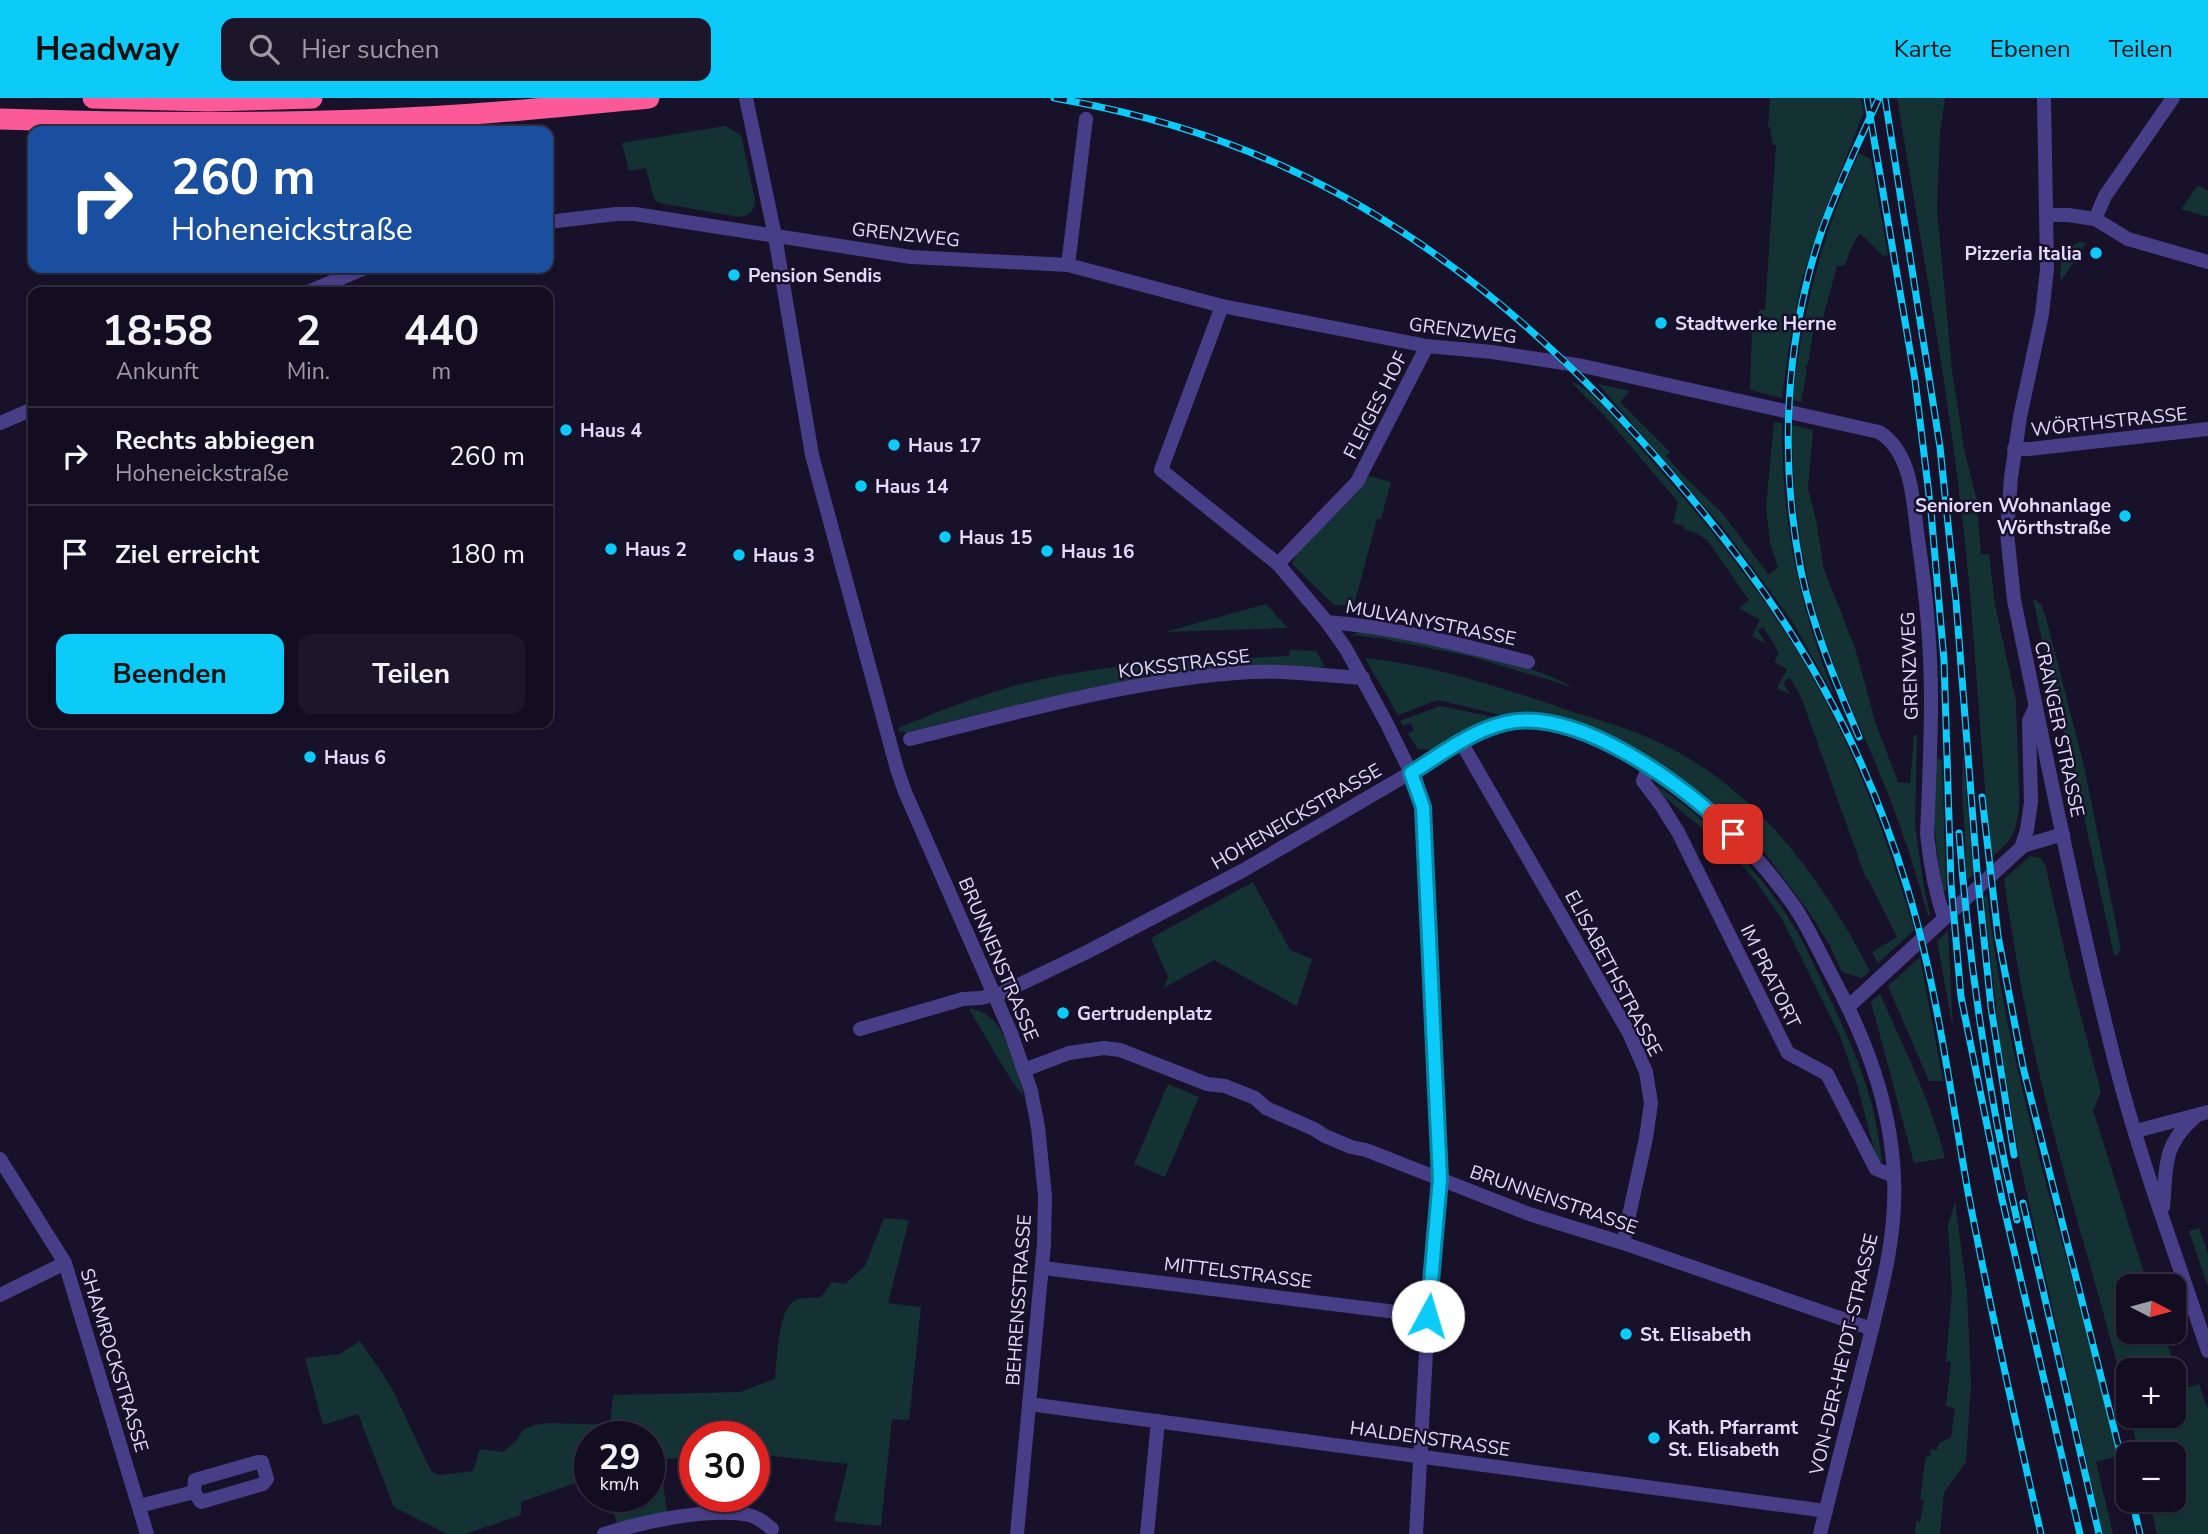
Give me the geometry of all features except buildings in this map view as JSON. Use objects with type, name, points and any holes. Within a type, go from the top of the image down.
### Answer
[{"type":"highway","points":[[93,98],[209,101],[312,98]]},
{"type":"highway","points":[[0,119],[125,123],[310,122],[457,115],[649,98]]},
{"type":"street","name":"BRUNNENSTRASSE","points":[[746,98],[775,236],[812,455],[897,769],[996,995],[1024,1070],[1069,1053],[1104,1048],[1120,1051],[1207,1084],[1225,1086],[1255,1098],[1266,1108],[1325,1136],[1529,1214],[1623,1243],[1872,1329]]},
{"type":"street","name":"CRANGER STRASSE","points":[[2044,98],[2047,215],[2045,291],[2014,449],[2007,521],[2008,562],[2096,989],[2122,1087],[2208,1351]]},
{"type":"street","points":[[2095,219],[2105,196],[2173,98]]},
{"type":"street","points":[[1068,265],[1086,119]]},
{"type":"street","name":"GRENZWEG","points":[[553,221],[625,213],[911,257],[1068,265],[1222,306],[1427,346],[1492,352],[1583,366],[1879,432],[1892,443],[1906,469],[1912,492],[1923,573],[1931,701],[1927,834],[1937,899],[1944,918]]},
{"type":"street","points":[[2047,215],[2095,219],[2128,239],[2208,262]]},
{"type":"street","points":[[320,287],[353,273]]},
{"type":"street","name":"MULVANYSTRASSE","points":[[1222,306],[1161,470],[1278,564],[1326,622],[1363,678]]},
{"type":"street","name":"FLEIGES HOF","points":[[1278,564],[1357,482],[1427,346]]},
{"type":"street","points":[[0,423],[28,411]]},
{"type":"street","name":"WÖRTHSTRASSE","points":[[2014,449],[2208,429]]},
{"type":"street","name":"MULVANYSTRASSE","points":[[1326,622],[1361,624],[1528,662]]},
{"type":"street","name":"KOKSSTRASSE","points":[[910,739],[1091,695],[1202,677],[1253,672],[1363,678]]},
{"type":"street","points":[[1363,678],[1411,773],[1423,807],[1440,1179],[1428,1316],[1416,1534]]},
{"type":"street","points":[[2021,848],[2030,811],[2029,721],[2036,706]]},
{"type":"street","name":"HOHENEICKSTRASSE","points":[[860,1029],[962,999],[996,995],[1089,951],[1242,871],[1461,741],[1504,723],[1528,720],[1552,722],[1573,728],[1648,766],[1714,814],[1752,853],[1796,908],[1848,1007]]},
{"type":"street","name":"ELISABETHSTRASSE","points":[[1461,741],[1629,1033],[1646,1072],[1651,1103],[1648,1126],[1623,1243]]},
{"type":"street","name":"IM PRATORT","points":[[1648,766],[1643,781],[1678,832],[1788,1053],[1828,1074],[1876,1169],[1894,1176]]},
{"type":"street","points":[[1848,1007],[2021,848],[2063,834]]},
{"type":"street","name":"VON-DER-HEYDT-STRASSE","points":[[1820,1534],[1892,1245],[1894,1176],[1891,1137],[1880,1089],[1848,1007]]},
{"type":"street","name":"BEHRENSSTRASSE","points":[[1017,1534],[1045,1224],[1043,1162],[1035,1109],[1024,1070]]},
{"type":"street","points":[[2136,1131],[2202,1115]]},
{"type":"street","points":[[2162,1214],[2169,1152],[2178,1135],[2202,1115]]},
{"type":"street","name":"SHAMROCKSTRASSE","points":[[0,1159],[65,1263],[147,1534]]},
{"type":"street","points":[[0,1295],[65,1263]]},
{"type":"street","name":"MITTELSTRASSE","points":[[1042,1268],[1428,1316]]},
{"type":"street","name":"HALDENSTRASSE","points":[[1029,1404],[1826,1511]]},
{"type":"street","points":[[1147,1534],[1158,1421]]},
{"type":"street","points":[[262,1462],[267,1479],[263,1484],[201,1502],[194,1492],[195,1480],[262,1462]]},
{"type":"street","points":[[139,1506],[194,1492]]},
{"type":"street","points":[[604,1534],[670,1519],[715,1514],[750,1515],[772,1529]]},
{"type":"green space","points":[[1770,98],[1861,98],[1864,112],[1823,215],[1802,279],[1782,398],[1750,390],[1752,329],[1755,329],[1759,310],[1765,310],[1776,145],[1773,145],[1768,127]]},
{"type":"green space","points":[[1897,98],[1945,98],[1940,133],[1937,210],[1952,370],[1964,449],[1976,497],[1981,554],[1989,554],[1995,605],[2016,701],[2019,809],[2015,830],[2007,843],[1991,858],[1963,521],[1938,340]]},
{"type":"green space","points":[[725,126],[741,135],[755,200],[753,209],[747,215],[740,217],[659,203],[654,199],[646,168],[629,171],[622,143]]},
{"type":"green space","points":[[1859,153],[1871,159],[1888,255],[1883,256],[1860,233],[1845,265],[1837,266],[1821,325],[1814,324],[1801,402],[1793,400],[1802,336],[1815,274],[1824,243]]},
{"type":"green space","points":[[2198,185],[2208,191],[2208,217],[2181,209]]},
{"type":"green space","points":[[2080,242],[2086,243],[2061,281],[2063,257],[2069,248]]},
{"type":"green space","points":[[1571,382],[1579,385],[1609,411],[1714,535],[1780,625],[1823,697],[1875,811],[1914,930],[1878,963],[1872,952],[1897,937],[1866,879],[1801,697],[1790,678],[1783,682],[1790,695],[1777,688],[1787,669],[1774,662],[1779,653],[1763,627],[1758,630],[1766,644],[1752,636],[1760,620],[1739,608],[1749,600],[1707,540],[1684,529],[1684,526],[1673,523],[1678,502],[1605,416]]},
{"type":"green space","points":[[1598,384],[1630,391],[1620,402],[1670,452],[1666,456],[1723,514],[1769,575],[1778,568],[1770,543],[1766,507],[1774,422],[1782,423],[1785,495],[1795,563],[1811,628],[1835,697],[1792,621],[1725,530]]},
{"type":"green space","points":[[1792,425],[1813,430],[1808,489],[1824,569],[1855,648],[1876,724],[1898,782],[1910,783],[1914,735],[1917,735],[1915,826],[1930,915],[1928,916],[1897,818],[1840,681],[1819,621],[1800,535],[1793,469]]},
{"type":"green space","points":[[1369,476],[1391,482],[1381,519],[1377,519],[1354,605],[1334,605],[1292,564],[1299,549]]},
{"type":"green space","points":[[2033,598],[2041,605],[2046,618],[2084,766],[2121,949],[2117,955],[2114,955]]},
{"type":"green space","points":[[1266,604],[1288,628],[1165,632]]},
{"type":"green space","points":[[1359,630],[1497,658],[1550,676],[1575,688],[1469,656],[1352,635]]},
{"type":"green space","points":[[1290,650],[1316,651],[1324,665],[1110,686],[991,711],[905,733],[899,732],[898,728],[995,691],[1061,675],[1158,663],[1289,656]]},
{"type":"green space","points":[[1365,658],[1438,671],[1509,691],[1636,732],[1685,756],[1719,779],[1750,805],[1778,834],[1828,899],[1870,971],[1862,978],[1842,972],[1829,944],[1807,909],[1757,843],[1701,793],[1641,752],[1576,722],[1545,715],[1505,716],[1438,700],[1398,715]]},
{"type":"green space","points":[[1440,706],[1499,718],[1457,734],[1432,750],[1418,749],[1408,734],[1414,730],[1411,723],[1403,726],[1400,721]]},
{"type":"green space","points":[[1963,753],[1973,875],[1967,880],[1962,786]]},
{"type":"green space","points":[[1936,758],[1942,760],[1946,891],[1942,890],[1934,825]]},
{"type":"green space","points":[[1656,785],[1696,814],[1749,865],[1793,925],[1813,962],[1857,1060],[1875,1118],[1882,1162],[1879,1163],[1872,1150],[1874,1149],[1858,1088],[1840,1036],[1783,921],[1755,880],[1725,847],[1656,790],[1653,786]]},
{"type":"green space","points":[[2030,856],[2040,858],[2045,864],[2071,979],[2101,1092],[2093,1110],[2144,1274],[2116,1274],[2116,1344],[2167,1344],[2172,1358],[2116,1358],[2116,1361],[2037,1063],[2004,879]]},
{"type":"green space","points":[[1253,882],[1290,950],[1312,959],[1297,1006],[1214,960],[1164,988],[1168,977],[1151,938]]},
{"type":"green space","points":[[1987,895],[1997,966],[2027,1107],[2116,1448],[2116,1457],[2096,1462],[2113,1534],[2103,1534],[2020,1163],[2000,1041],[1984,898]]},
{"type":"green space","points":[[1948,931],[1953,1029],[1937,941]]},
{"type":"green space","points":[[1920,957],[1943,1081],[1929,1081],[1888,986]]},
{"type":"green space","points":[[1880,994],[1925,1095],[1945,1158],[1914,1163],[1871,1002]]},
{"type":"green space","points":[[969,1009],[982,1012],[1001,1030],[1013,1056],[1024,1097],[1013,1083]]},
{"type":"green space","points":[[1168,1084],[1199,1097],[1165,1177],[1134,1164]]},
{"type":"green space","points":[[1955,1202],[1967,1292],[1971,1384],[1966,1462],[1944,1492],[1940,1534],[1915,1534],[1916,1521],[1920,1522],[1924,1500],[1920,1499],[1926,1456],[1930,1457],[1931,1449],[1937,1450],[1939,1443],[1951,1437],[1955,1408],[1946,1406],[1951,1362],[1946,1361],[1952,1292],[1948,1225]]},
{"type":"green space","points":[[884,1218],[909,1220],[888,1303],[921,1307],[909,1420],[892,1419],[881,1526],[834,1521],[848,1464],[770,1456],[770,1421],[679,1421],[679,1458],[665,1459],[665,1421],[610,1421],[613,1395],[740,1392],[775,1379],[779,1338],[788,1307],[799,1299],[821,1297],[832,1282],[845,1284],[865,1266]]},
{"type":"green space","points":[[2199,1228],[2208,1253],[2208,1286],[2189,1231]]},
{"type":"green space","points":[[360,1341],[391,1386],[431,1471],[439,1475],[473,1471],[480,1449],[503,1452],[517,1440],[523,1430],[550,1423],[574,1424],[574,1484],[521,1502],[521,1515],[466,1534],[447,1534],[394,1507],[358,1414],[323,1425],[305,1358],[340,1354]]},
{"type":"green space","points":[[2199,1384],[2208,1410],[2208,1534],[2157,1534],[2152,1512],[2186,1512],[2186,1442],[2136,1442],[2133,1428],[2186,1428],[2186,1388]]},
{"type":"green space","points":[[665,1497],[667,1512],[617,1523],[613,1512],[665,1512]]},
{"type":"railway","points":[[1054,98],[1174,126],[1261,156],[1345,197],[1450,265],[1546,344],[1635,433],[1716,529],[1773,605],[1807,659],[1848,735],[1880,810],[1907,887],[1935,1000],[1976,1235],[2041,1534]]},
{"type":"railway","points":[[1867,98],[1915,380],[1931,511],[1944,660],[1951,883],[1961,997],[2002,1199],[2080,1534]]},
{"type":"railway","points":[[1859,737],[1819,634],[1801,571],[1790,485],[1789,399],[1800,313],[1822,230],[1879,98]]},
{"type":"railway","points":[[1885,98],[1940,447],[1991,1007],[2014,1155]]},
{"type":"railway","points":[[1982,797],[1998,936],[2023,1067],[2117,1442]]},
{"type":"railway","points":[[1959,833],[1981,1028],[2017,1220]]},
{"type":"railway","points":[[2023,1203],[2099,1534]]},
{"type":"railway","points":[[2135,1512],[2140,1534]]},
{"type":"place","name":"Pizzeria Italia","points":[[2096,253]]},
{"type":"place","name":"Pension Sendis","points":[[734,275]]},
{"type":"place","name":"Stadtwerke Herne","points":[[1661,323]]},
{"type":"place","name":"Haus 4","points":[[566,430]]},
{"type":"place","name":"Haus 17","points":[[894,445]]},
{"type":"place","name":"Haus 14","points":[[861,486]]},
{"type":"place","name":"Senioren Wohnanlage Wörthstraße","points":[[2125,516]]},
{"type":"place","name":"Haus 15","points":[[945,537]]},
{"type":"place","name":"Haus 2","points":[[611,549]]},
{"type":"place","name":"Haus 16","points":[[1047,551]]},
{"type":"place","name":"Haus 3","points":[[739,555]]},
{"type":"place","name":"Haus 6","points":[[310,757]]},
{"type":"place","name":"Gertrudenplatz","points":[[1063,1013]]},
{"type":"place","name":"St. Elisabeth","points":[[1626,1334]]},
{"type":"place","name":"Kath. Pfarramt St. Elisabeth","points":[[1654,1438]]},
{"type":"route","points":[[1428,1316],[1440,1179],[1423,807],[1411,773],[1461,741],[1504,723],[1528,720],[1552,722],[1608,744],[1648,766],[1714,814],[1733,834]]}]
